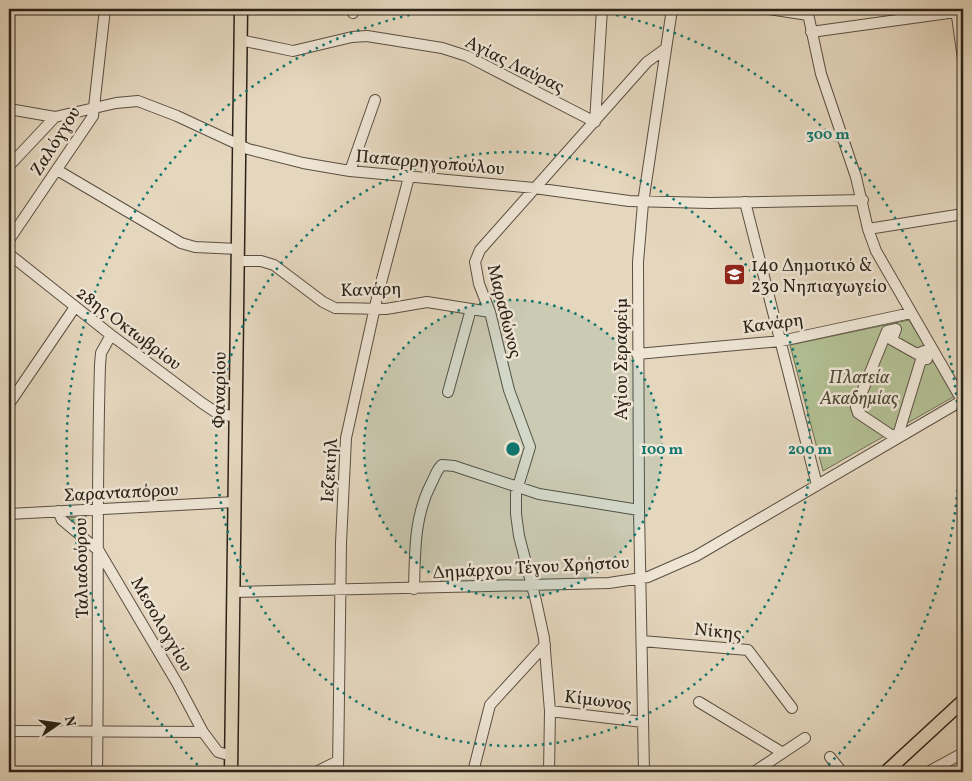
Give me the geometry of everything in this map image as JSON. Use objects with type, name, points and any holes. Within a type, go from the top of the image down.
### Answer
[{"type":"main road","name":"Φαναρίου","points":[[231,772],[241,9]]},
{"type":"main road","points":[[886,772],[963,701]]},
{"type":"street","points":[[95,108],[105,9]]},
{"type":"street","points":[[594,122],[602,9]]},
{"type":"street","name":"Αγίου Σεραφείμ","points":[[644,772],[639,510],[638,262],[643,202],[672,9]]},
{"type":"street","points":[[769,9],[807,12],[823,79],[862,200],[868,229],[883,264],[963,401]]},
{"type":"street","points":[[811,32],[958,11],[963,59]]},
{"type":"street","name":"Αγίας Λαύρας","points":[[240,40],[293,51],[334,39],[367,36],[442,48],[467,56],[594,122]]},
{"type":"street","name":"Μαραθώνος","points":[[549,772],[550,711],[545,645],[517,526],[518,488],[529,454],[529,439],[508,384],[490,312],[479,284],[476,258],[534,188],[648,62],[666,49]]},
{"type":"street","points":[[350,171],[375,100]]},
{"type":"street","name":"Παπαρρηγοπούλου","points":[[9,109],[55,117],[124,102],[142,102],[199,125],[239,145],[276,156],[350,171],[534,188],[643,202],[862,200]]},
{"type":"street","name":"Ζαλόγγου","points":[[9,240],[92,118],[95,108]]},
{"type":"street","points":[[9,166],[55,117]]},
{"type":"street","name":"Κανάρη","points":[[57,170],[181,243],[274,265],[332,307],[375,309],[426,302],[490,312]]},
{"type":"street","name":"Ιεζεκιήλ","points":[[338,772],[342,504],[346,438],[375,309],[409,177]]},
{"type":"street","points":[[745,202],[817,485]]},
{"type":"street","points":[[868,229],[963,214]]},
{"type":"street","name":"28ης Οκτωβρίου","points":[[9,254],[111,336],[202,403],[217,413],[236,417]]},
{"type":"street","points":[[9,404],[75,307]]},
{"type":"street","points":[[448,392],[471,309]]},
{"type":"street","name":"Κανάρη","points":[[638,354],[780,341],[912,313]]},
{"type":"street","points":[[896,329],[892,340],[918,354],[924,351],[928,359],[921,360],[899,432],[894,437],[858,413],[856,407],[887,331],[896,329]]},
{"type":"street","name":"Ταλιαδούρου","points":[[97,772],[96,509],[100,364],[101,353],[111,336]]},
{"type":"street","name":"Δημάρχου Τέγου Χρήστου","points":[[234,592],[616,583],[640,578],[696,556],[963,401]]},
{"type":"street","points":[[414,589],[419,513],[427,492],[442,465],[454,466],[518,488],[579,502],[639,510]]},
{"type":"street","name":"Σαρανταπόρου","points":[[9,514],[235,502]]},
{"type":"street","name":"Μεσολογγίου","points":[[58,511],[62,520],[97,548],[177,683],[203,732],[221,754],[232,756]]},
{"type":"street","name":"Νίκης","points":[[642,641],[748,650],[792,708]]},
{"type":"street","points":[[474,772],[490,705],[545,645]]},
{"type":"street","points":[[699,702],[783,753]]},
{"type":"street","name":"Κίμωνος","points":[[550,711],[644,722]]},
{"type":"street","points":[[9,731],[203,732]]},
{"type":"street","points":[[754,772],[805,738]]},
{"type":"street","points":[[928,772],[963,753]]},
{"type":"street","points":[[830,757],[842,772]]},
{"type":"street","points":[[316,772],[338,761]]},
{"type":"green space","name":"Πλατεία Ακαδημίας","points":[[909,320],[955,396],[823,471],[790,345]]},
{"type":"green space","points":[[86,516],[86,533],[66,518]]},
{"type":"place","name":"14ο Δημοτικό & 23ο Νηπιαγωγείο","points":[[735,275]]}]
